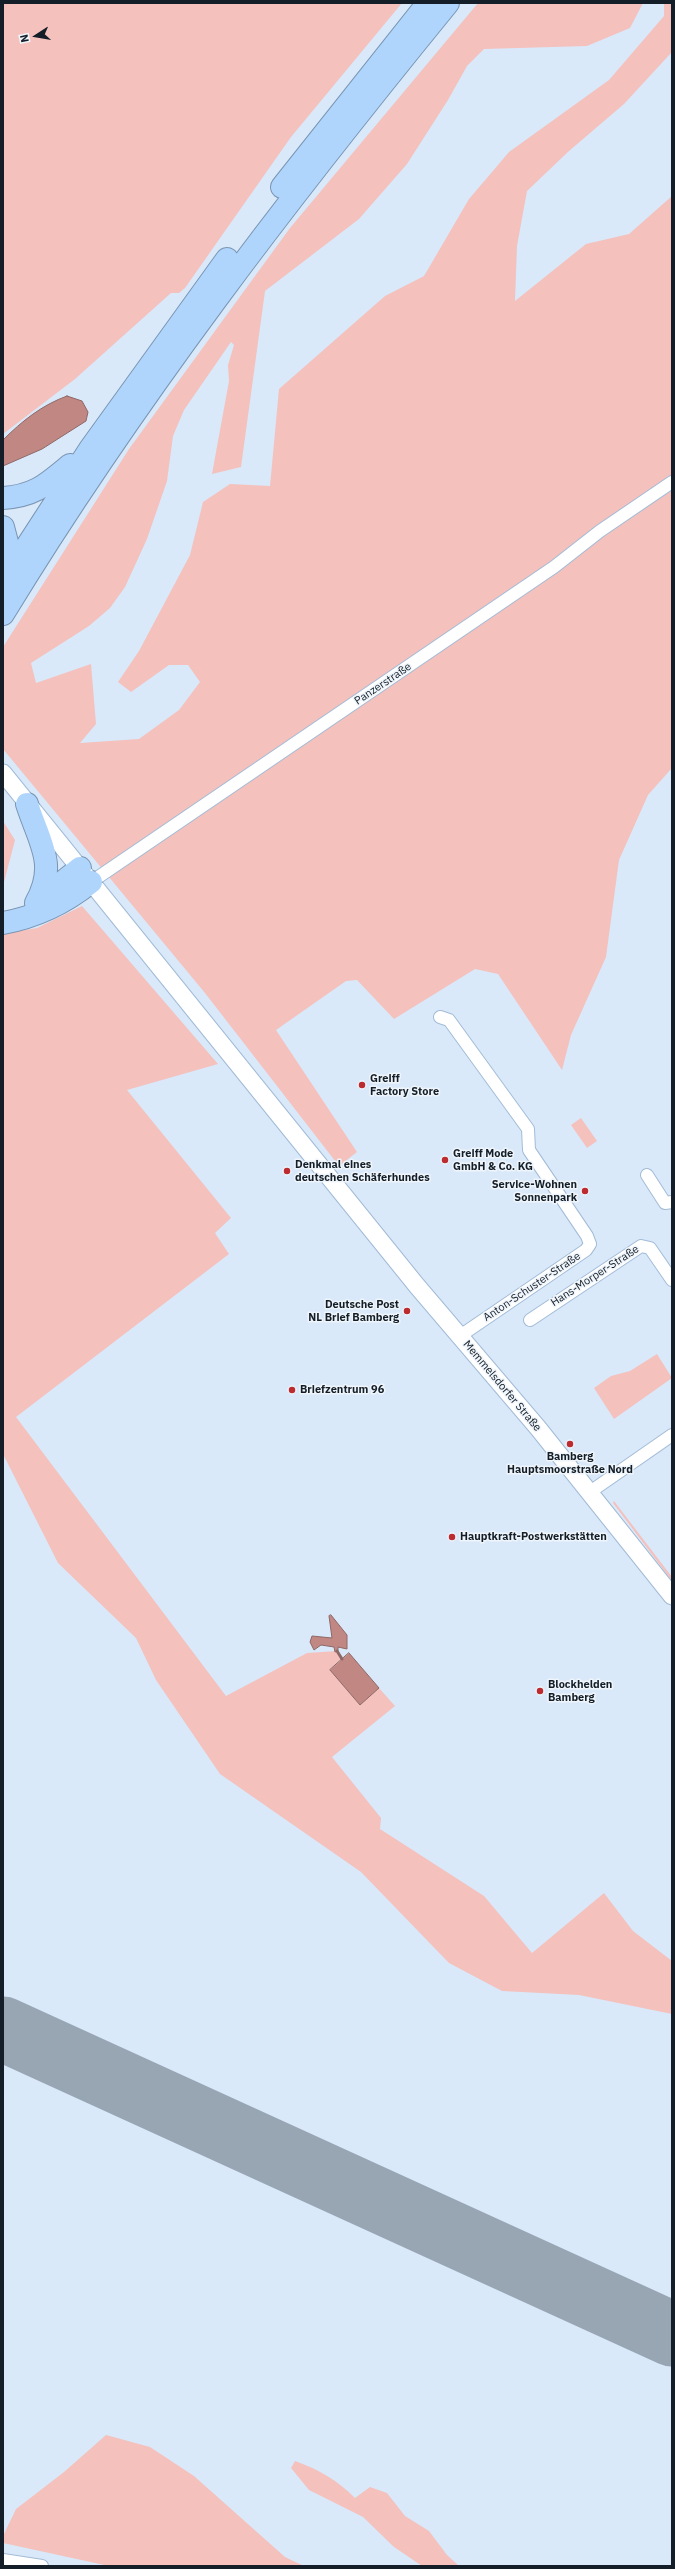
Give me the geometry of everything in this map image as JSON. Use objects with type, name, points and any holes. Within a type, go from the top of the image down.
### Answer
[{"type":"highway","points":[[3,583],[90,449],[176,328],[258,218],[428,3]]},
{"type":"highway","points":[[3,614],[68,510],[189,336],[272,224],[448,3]]},
{"type":"highway","points":[[3,498],[15,497],[40,489],[90,449]]},
{"type":"highway","points":[[3,527],[8,546],[3,570]]},
{"type":"highway","points":[[27,804],[43,843],[47,862],[46,879],[36,903]]},
{"type":"highway","points":[[10,922],[36,903],[85,875]]},
{"type":"highway","points":[[10,922],[48,909],[76,894],[85,875]]},
{"type":"main road","name":"Memmelsdorfer Straße","points":[[3,773],[330,1178],[590,1492],[672,1596]]},
{"type":"street","name":"Panzerstraße","points":[[85,875],[541,576],[672,482]]},
{"type":"street","name":"Anton-Schuster-Straße","points":[[440,1016],[449,1020],[528,1129],[529,1150],[587,1236],[590,1244],[581,1253],[460,1336]]},
{"type":"street","points":[[647,1175],[665,1203],[672,1202]]},
{"type":"street","name":"Hans-Morper-Straße","points":[[530,1320],[640,1246],[650,1248],[672,1280]]},
{"type":"street","points":[[590,1492],[672,1434]]},
{"type":"street","points":[[3,2560],[42,2566]]},
{"type":"shaded area","points":[[3,3],[402,3],[291,137],[185,288],[179,293],[171,293],[75,379],[3,434]]},
{"type":"shaded area","points":[[478,3],[643,3],[630,28],[587,46],[484,49],[467,66],[448,100],[407,164],[359,219],[265,291],[241,467],[212,474],[229,381],[228,365],[234,345],[231,342],[184,410],[173,436],[167,481],[147,539],[125,587],[110,608],[89,626],[31,663],[36,683],[91,664],[96,724],[80,743],[139,739],[179,710],[200,682],[188,665],[169,665],[131,692],[118,682],[139,651],[190,555],[203,502],[230,484],[270,486],[279,389],[385,296],[424,276],[469,199],[509,152],[609,80],[664,16],[664,3],[672,3],[672,52],[624,104],[569,151],[527,191],[517,246],[515,301],[586,244],[629,234],[672,196],[672,768],[648,795],[619,860],[606,957],[571,1035],[562,1070],[498,974],[475,969],[394,1019],[357,980],[346,981],[276,1030],[357,1152],[339,1166],[205,993],[3,749],[3,647],[129,449],[290,228]]},
{"type":"shaded area","points":[[67,396],[82,401],[88,412],[86,421],[42,449],[3,466],[3,440],[33,414],[49,404]]},
{"type":"shaded area","points":[[3,821],[15,840],[3,886]]},
{"type":"shaded area","points":[[82,906],[218,1064],[127,1090],[231,1218],[215,1233],[229,1254],[16,1417],[226,1696],[307,1653],[337,1651],[342,1659],[330,1670],[360,1705],[379,1688],[395,1706],[332,1757],[381,1818],[380,1829],[484,1896],[532,1953],[604,1893],[633,1931],[672,1961],[672,2014],[579,1995],[502,1991],[449,1963],[361,1872],[220,1774],[156,1680],[136,1638],[58,1563],[3,1454],[3,934],[37,928]]},
{"type":"shaded area","points":[[581,1118],[597,1141],[587,1148],[571,1125]]},
{"type":"shaded area","points":[[657,1354],[672,1378],[614,1419],[594,1388],[611,1376],[630,1371]]},
{"type":"shaded area","points":[[614,1501],[672,1577],[672,1581],[613,1503]]},
{"type":"shaded area","points":[[331,1615],[347,1635],[347,1649],[338,1647],[338,1651],[335,1652],[334,1647],[321,1645],[314,1650],[310,1642],[312,1636],[332,1638],[329,1616]]},
{"type":"shaded area","points":[[349,1653],[379,1688],[360,1705],[330,1670]]},
{"type":"shaded area","points":[[106,2435],[150,2447],[194,2476],[285,2557],[304,2566],[109,2566],[3,2543],[3,2536],[16,2509],[64,2472]]},
{"type":"shaded area","points":[[295,2461],[328,2476],[355,2498],[370,2487],[387,2493],[405,2516],[429,2531],[447,2555],[459,2566],[422,2566],[394,2547],[363,2517],[309,2490],[291,2468]]},
{"type":"waterway","points":[[337,1651],[342,1659]]},
{"type":"runway","points":[[3,2029],[672,2334]]},
{"type":"place","name":"Greiff Factory Store","points":[[362,1085]]},
{"type":"place","name":"Greiff Mode GmbH & Co. KG","points":[[445,1160]]},
{"type":"place","name":"Denkmal eines deutschen Schäferhundes","points":[[287,1171]]},
{"type":"place","name":"Service-Wohnen Sonnenpark","points":[[585,1191]]},
{"type":"place","name":"Deutsche Post NL Brief Bamberg","points":[[407,1311]]},
{"type":"place","name":"Briefzentrum 96","points":[[292,1390]]},
{"type":"place","name":"Bamberg Hauptsmoorstraße Nord","points":[[570,1444]]},
{"type":"place","name":"Hauptkraft-Postwerkstätten","points":[[452,1537]]},
{"type":"place","name":"Blockhelden Bamberg","points":[[540,1691]]}]
